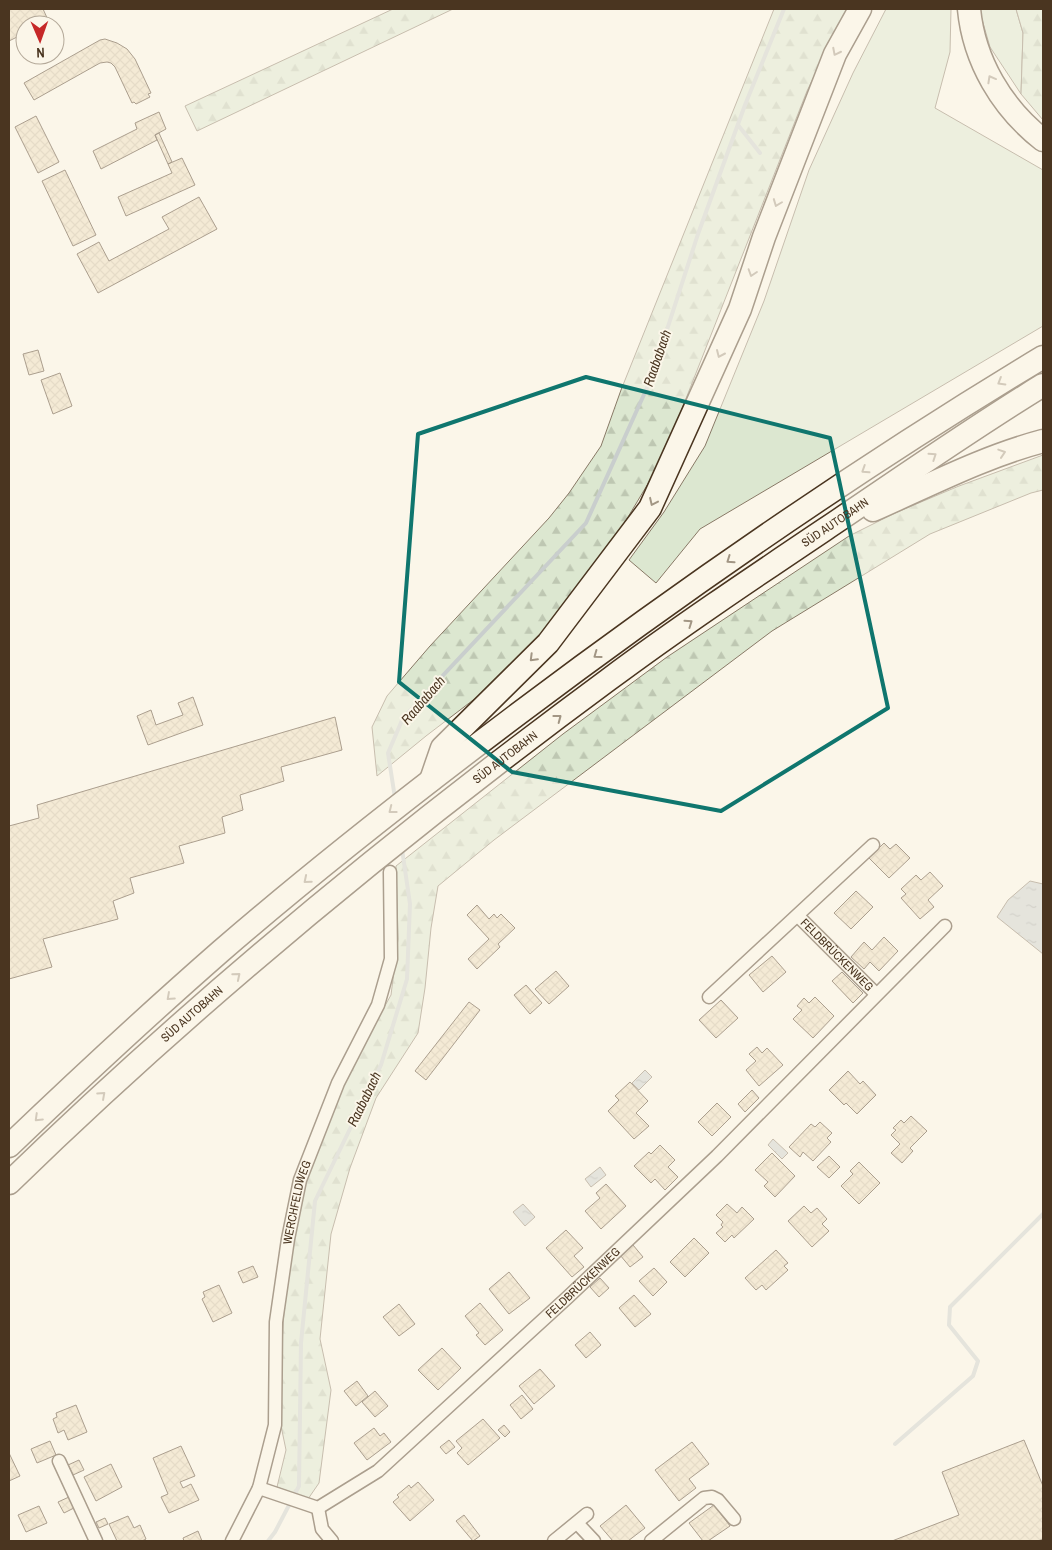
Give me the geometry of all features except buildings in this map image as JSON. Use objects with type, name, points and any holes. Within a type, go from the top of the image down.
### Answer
[{"type":"highway","points":[[431,780],[442,748],[548,643],[650,508],[740,309],[764,237],[835,54],[860,9]]},
{"type":"highway","points":[[969,9],[977,49],[990,79],[1009,107],[1043,140]]},
{"type":"highway","points":[[9,1146],[98,1060],[222,951],[344,848],[431,780],[597,655],[749,547],[962,406],[1043,357]]},
{"type":"highway","name":"SÜD AUTOBAHN","points":[[9,1182],[66,1127],[199,1008],[435,811],[618,673],[767,568],[981,424],[1043,385]]},
{"type":"highway","points":[[820,533],[999,454],[1043,441]]},
{"type":"street","name":"FELDBRÜCKENWEG","points":[[709,997],[873,845]]},
{"type":"street","name":"WERCHFELDWEG","points":[[232,1541],[265,1490],[275,1425],[276,1322],[288,1239],[300,1180],[338,1083],[378,1005],[391,959],[390,872]]},
{"type":"street","name":"FELDBRÜCKENWEG","points":[[798,916],[876,994]]},
{"type":"street","name":"FELDBRÜCKENWEG","points":[[312,1506],[378,1471],[568,1297],[717,1156],[945,926]]},
{"type":"street","points":[[59,1461],[96,1541]]},
{"type":"street","points":[[265,1490],[312,1506],[322,1529],[332,1541]]},
{"type":"street","points":[[651,1541],[704,1498],[712,1496],[718,1500],[734,1519]]},
{"type":"street","points":[[554,1541],[587,1514]]},
{"type":"street","points":[[577,1523],[594,1541]]},
{"type":"highlighted area","points":[[586,377],[830,438],[888,708],[721,811],[512,772],[399,682],[418,434]]},
{"type":"green space","points":[[393,9],[453,9],[197,131],[185,106]]},
{"type":"green space","points":[[774,9],[847,9],[807,91],[661,462],[622,527],[524,655],[481,694],[377,776],[372,727],[387,696],[430,646],[549,518],[569,493],[601,446],[621,390]]},
{"type":"green space","points":[[886,9],[951,9],[950,52],[935,108],[1043,170],[1043,326],[700,529],[656,583],[629,560],[664,512],[705,446],[764,301],[809,170],[853,73]]},
{"type":"green space","points":[[979,9],[1016,9],[1023,33],[1021,94],[990,47]]},
{"type":"green space","points":[[1016,9],[1043,9],[1043,120],[1021,94],[1023,33]]},
{"type":"green space","points":[[1043,455],[1043,490],[1031,493],[930,534],[772,631],[494,840],[438,886],[418,1033],[376,1098],[350,1168],[331,1234],[320,1339],[331,1390],[319,1483],[308,1499],[277,1487],[286,1450],[280,1421],[282,1345],[285,1292],[292,1240],[306,1182],[344,1079],[391,995],[398,939],[396,866],[563,734],[667,657],[849,536],[895,513],[959,486]]},
{"type":"water","points":[[1030,881],[1043,884],[1043,954],[997,917],[1008,900]]},
{"type":"water","points":[[645,1070],[652,1077],[639,1090],[632,1083]]},
{"type":"water","points":[[773,1139],[788,1153],[782,1159],[768,1145]]},
{"type":"water","points":[[600,1167],[606,1175],[591,1187],[585,1179]]},
{"type":"water","points":[[523,1204],[535,1217],[525,1226],[513,1212]]},
{"type":"waterway","name":"Raababach","points":[[395,798],[388,753],[403,718],[586,523],[651,379],[698,234],[745,105],[784,9]]},
{"type":"waterway","points":[[738,125],[760,153]]},
{"type":"waterway","name":"Raababach","points":[[268,1541],[275,1532],[299,1486],[301,1343],[315,1201],[381,1065],[407,979],[410,904],[402,849]]},
{"type":"waterway","points":[[895,1444],[973,1376],[978,1361],[949,1325],[950,1307],[1043,1214]]}]
